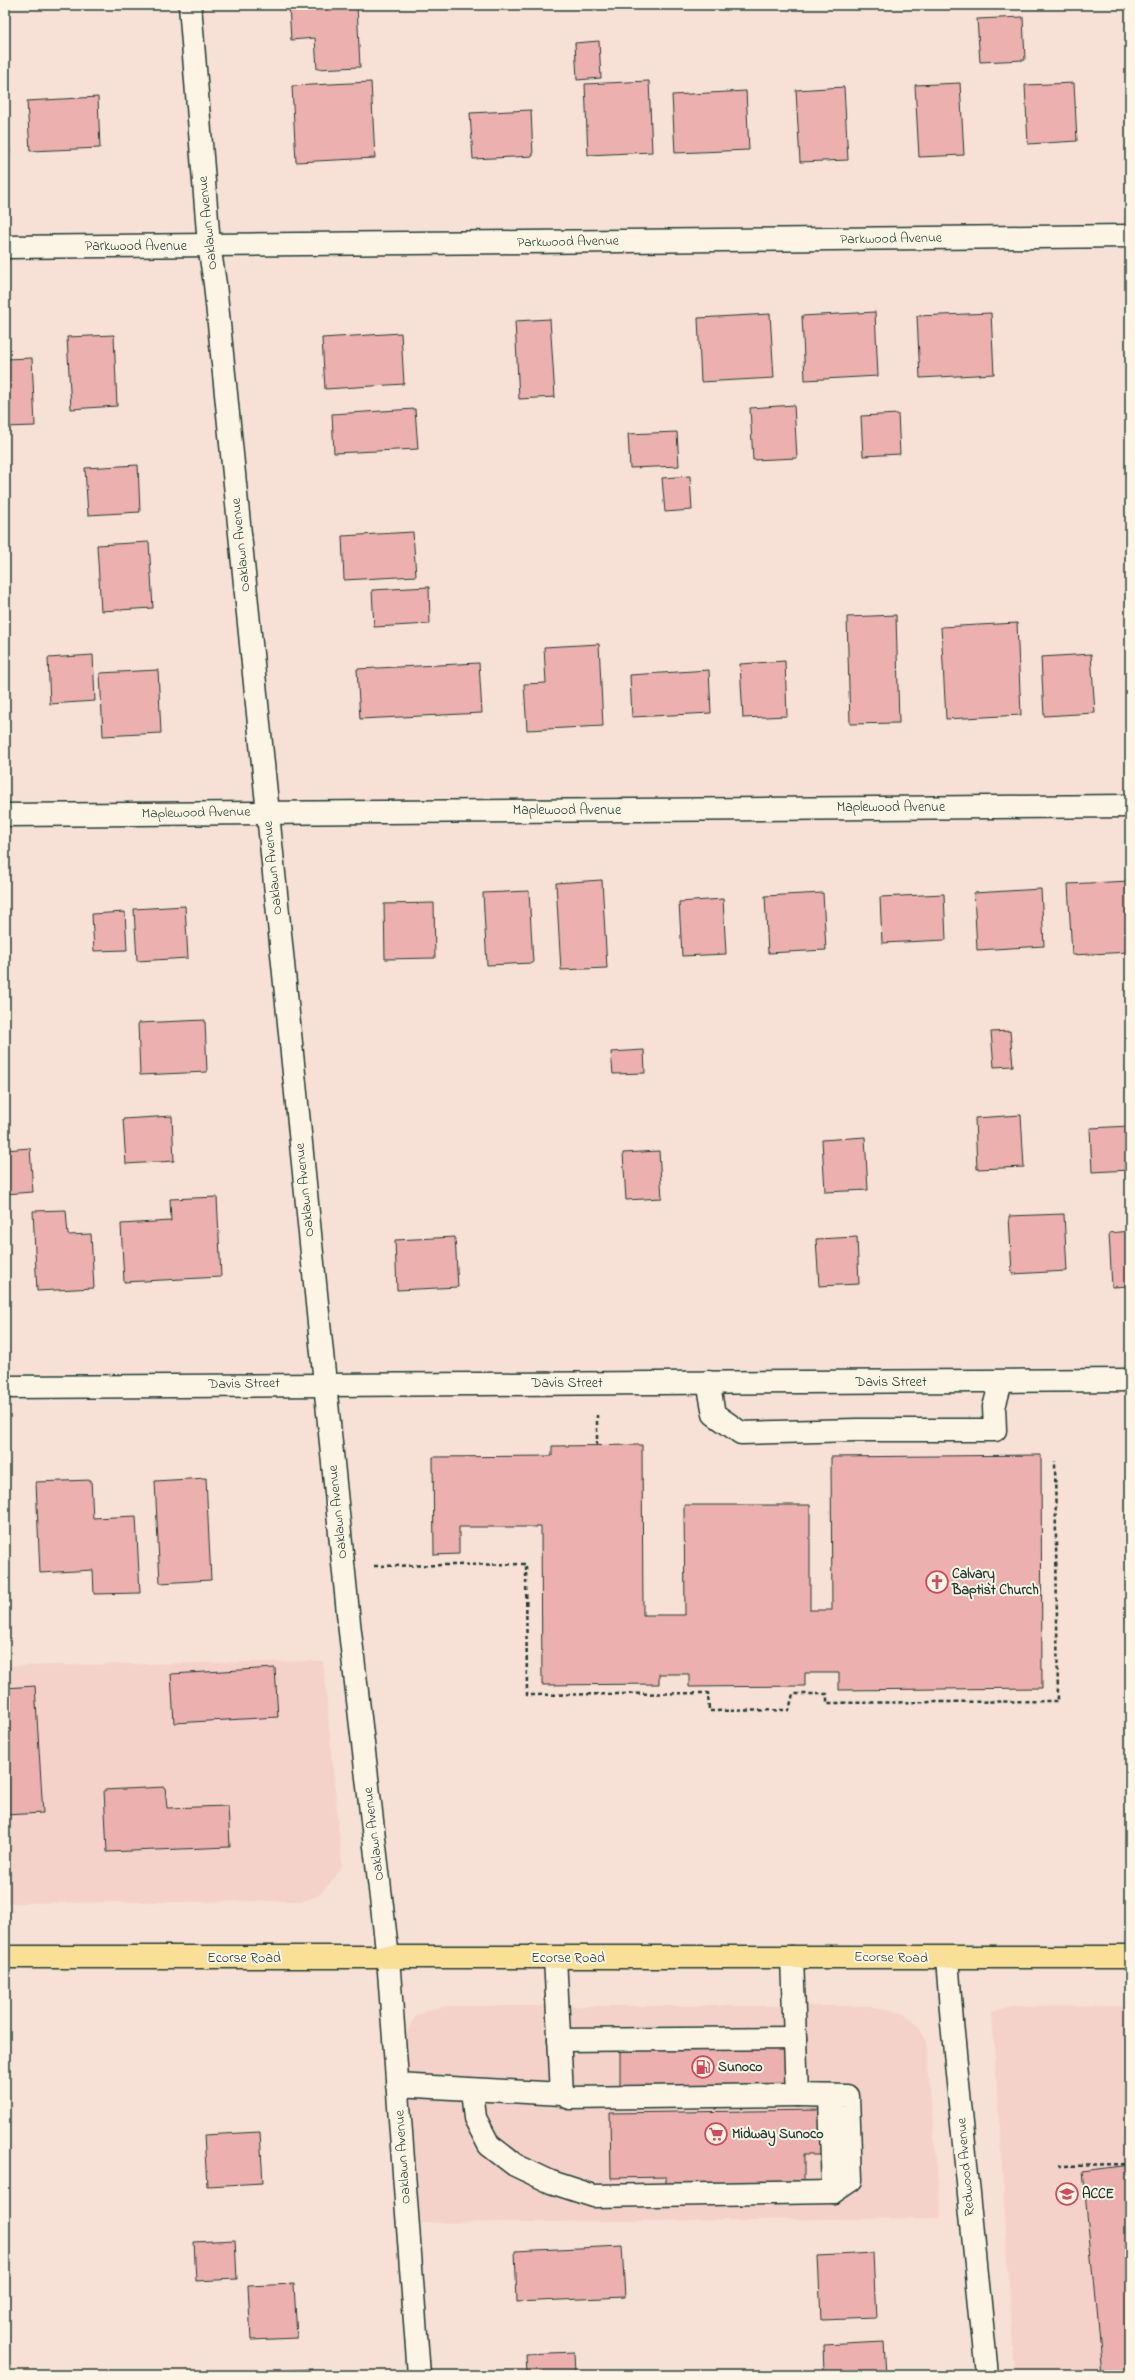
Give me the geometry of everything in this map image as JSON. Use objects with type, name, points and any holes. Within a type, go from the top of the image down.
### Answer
[{"type":"main road","name":"Ecorse Road","points":[[5,1957],[1130,1957]]},
{"type":"street","name":"Oaklawn Avenue","points":[[190,5],[209,245],[215,284],[343,1567],[388,1958],[419,2375]]},
{"type":"street","name":"Parkwood Avenue","points":[[5,246],[1130,236]]},
{"type":"street","name":"Maplewood Avenue","points":[[5,815],[1130,806]]},
{"type":"street","name":"Davis Street","points":[[5,1387],[1130,1380]]},
{"type":"street","points":[[708,1382],[714,1414],[741,1433],[856,1430],[995,1430],[994,1406],[1001,1382]]},
{"type":"street","points":[[792,1957],[797,2095]]},
{"type":"street","points":[[555,1958],[562,2094]]},
{"type":"street","name":"Redwood Avenue","points":[[947,1958],[952,2023],[987,2375]]},
{"type":"street","points":[[559,2040],[795,2038]]},
{"type":"street","points":[[397,2085],[562,2094],[570,2098],[797,2095],[830,2096],[833,2192],[594,2196],[537,2175],[515,2165],[489,2146],[475,2118],[472,2090]]},
{"type":"path","points":[[597,1415],[597,1446]]},
{"type":"path","points":[[343,1567],[526,1564],[527,1695],[708,1693],[709,1711],[789,1710],[793,1694],[826,1694],[826,1703],[1058,1701],[1055,1461]]},
{"type":"path","points":[[1058,2165],[1130,2164]]},
{"type":"shaded area","points":[[323,1661],[342,1865],[334,1879],[318,1896],[303,1901],[5,1903],[5,1666]]},
{"type":"shaded area","name":"ACCE","points":[[1130,2005],[1130,2375],[1015,2375],[992,2012],[1012,2006]]},
{"type":"shaded area","points":[[448,2006],[868,2006],[903,2012],[921,2028],[926,2042],[941,2218],[412,2223],[405,2036],[415,2017],[428,2010]]},
{"type":"building","points":[[289,5],[357,5],[360,67],[317,69],[315,38],[291,40]]},
{"type":"building","points":[[1023,17],[1025,60],[980,62],[977,19]]},
{"type":"building","points":[[599,41],[601,78],[577,80],[575,43]]},
{"type":"building","points":[[649,81],[652,152],[588,155],[585,84]]},
{"type":"building","points":[[371,82],[375,158],[296,162],[292,86]]},
{"type":"building","points":[[960,83],[964,155],[919,157],[915,85]]},
{"type":"building","points":[[1074,83],[1077,141],[1028,144],[1025,85]]},
{"type":"building","points":[[844,87],[848,160],[800,162],[796,90]]},
{"type":"building","points":[[746,91],[749,150],[675,153],[672,95]]},
{"type":"building","points":[[98,97],[100,148],[30,151],[27,101]]},
{"type":"building","points":[[5,102],[7,102],[10,154],[5,154]]},
{"type":"building","points":[[531,110],[533,156],[473,159],[470,113]]},
{"type":"building","points":[[875,312],[878,376],[805,380],[802,316]]},
{"type":"building","points":[[991,313],[994,374],[920,378],[917,316]]},
{"type":"building","points":[[770,314],[774,378],[701,382],[698,318]]},
{"type":"building","points":[[550,319],[555,397],[519,399],[515,321]]},
{"type":"building","points":[[401,333],[404,384],[325,389],[322,338]]},
{"type":"building","points":[[114,335],[117,406],[71,409],[67,337]]},
{"type":"building","points":[[32,358],[35,426],[5,427],[5,359]]},
{"type":"building","points":[[794,405],[797,458],[753,460],[750,408]]},
{"type":"building","points":[[415,409],[418,449],[334,453],[332,414]]},
{"type":"building","points":[[898,414],[900,454],[863,456],[861,416]]},
{"type":"building","points":[[677,432],[679,466],[630,468],[628,434]]},
{"type":"building","points":[[138,465],[140,512],[88,515],[85,468]]},
{"type":"building","points":[[690,476],[692,510],[665,512],[662,478]]},
{"type":"building","points":[[413,532],[416,576],[344,580],[342,536]]},
{"type":"building","points":[[149,542],[153,608],[101,611],[97,545]]},
{"type":"building","points":[[429,587],[430,624],[374,627],[372,590]]},
{"type":"building","points":[[896,615],[899,723],[850,724],[847,617]]},
{"type":"building","points":[[1017,623],[1021,715],[946,719],[941,627]]},
{"type":"building","points":[[599,644],[603,726],[527,730],[524,684],[546,683],[544,647]]},
{"type":"building","points":[[1091,654],[1095,713],[1044,716],[1041,657]]},
{"type":"building","points":[[93,655],[95,701],[50,704],[48,658]]},
{"type":"building","points":[[785,661],[787,716],[743,718],[740,664]]},
{"type":"building","points":[[479,663],[482,713],[360,719],[357,669]]},
{"type":"building","points":[[158,670],[161,733],[103,736],[100,673]]},
{"type":"building","points":[[709,670],[711,713],[632,717],[630,675]]},
{"type":"building","points":[[602,880],[607,968],[561,970],[556,883]]},
{"type":"building","points":[[1130,881],[1130,952],[1072,955],[1068,884]]},
{"type":"building","points":[[1041,889],[1044,946],[977,950],[974,893]]},
{"type":"building","points":[[529,891],[533,963],[487,965],[483,893]]},
{"type":"building","points":[[823,893],[826,950],[768,953],[765,896]]},
{"type":"building","points":[[944,894],[946,940],[882,943],[880,897]]},
{"type":"building","points":[[723,899],[726,954],[682,956],[679,902]]},
{"type":"building","points":[[434,903],[435,958],[385,959],[384,904]]},
{"type":"building","points":[[185,906],[188,958],[137,961],[134,909]]},
{"type":"building","points":[[125,912],[127,950],[94,951],[92,914]]},
{"type":"building","points":[[205,1020],[207,1072],[140,1075],[138,1023]]},
{"type":"building","points":[[1010,1031],[1013,1066],[994,1067],[991,1032]]},
{"type":"building","points":[[644,1050],[645,1073],[613,1074],[611,1052]]},
{"type":"building","points":[[1021,1115],[1024,1167],[977,1169],[975,1118]]},
{"type":"building","points":[[172,1116],[174,1161],[126,1164],[123,1119]]},
{"type":"building","points":[[1130,1126],[1130,1170],[1092,1172],[1090,1128]]},
{"type":"building","points":[[865,1137],[868,1190],[825,1192],[822,1140]]},
{"type":"building","points":[[30,1148],[33,1192],[5,1194],[5,1150]]},
{"type":"building","points":[[659,1151],[662,1198],[626,1200],[623,1153]]},
{"type":"building","points":[[217,1197],[221,1277],[124,1282],[121,1224],[171,1221],[170,1199]]},
{"type":"building","points":[[66,1210],[68,1235],[91,1234],[94,1288],[37,1291],[33,1211]]},
{"type":"building","points":[[1064,1214],[1067,1271],[1012,1274],[1009,1216]]},
{"type":"building","points":[[1130,1231],[1130,1286],[1112,1287],[1109,1233]]},
{"type":"building","points":[[455,1237],[458,1287],[397,1290],[395,1240]]},
{"type":"building","points":[[857,1237],[859,1284],[819,1286],[816,1239]]},
{"type":"building","name":"Calvary Baptist Church","points":[[642,1445],[643,1615],[685,1615],[684,1505],[810,1505],[810,1610],[832,1610],[831,1457],[1041,1455],[1042,1688],[839,1690],[839,1673],[805,1673],[805,1686],[689,1687],[689,1674],[659,1674],[659,1684],[542,1685],[541,1527],[459,1527],[459,1554],[434,1555],[433,1457],[552,1456],[552,1446]]},
{"type":"building","points":[[206,1478],[211,1580],[160,1583],[155,1481]]},
{"type":"building","points":[[91,1480],[93,1518],[136,1516],[140,1593],[94,1594],[93,1570],[40,1573],[36,1482]]},
{"type":"building","points":[[275,1668],[278,1717],[174,1723],[171,1674]]},
{"type":"building","points":[[35,1686],[43,1813],[5,1815],[5,1688]]},
{"type":"building","points":[[165,1787],[167,1808],[228,1806],[230,1847],[107,1852],[104,1790]]},
{"type":"building","name":"Sunoco","points":[[785,2043],[785,2090],[620,2091],[620,2045]]},
{"type":"building","name":"Midway Sunoco","points":[[821,2110],[822,2155],[804,2155],[804,2182],[666,2184],[666,2177],[611,2178],[610,2113]]},
{"type":"building","points":[[260,2132],[263,2183],[207,2186],[204,2135]]},
{"type":"building","points":[[1130,2165],[1130,2375],[1102,2375],[1083,2171]]},
{"type":"building","points":[[235,2240],[237,2279],[196,2281],[194,2242]]},
{"type":"building","points":[[622,2246],[625,2297],[517,2302],[515,2251]]},
{"type":"building","points":[[873,2253],[876,2318],[821,2320],[818,2256]]},
{"type":"building","points":[[294,2284],[297,2338],[251,2340],[248,2286]]},
{"type":"building","points":[[884,2342],[886,2375],[824,2375],[823,2345]]},
{"type":"building","points":[[574,2352],[575,2375],[527,2375],[526,2354]]},
{"type":"building","points":[[312,2369],[312,2375],[243,2375],[243,2373]]},
{"type":"place","name":"Calvary Baptist Church","points":[[937,1582]]},
{"type":"place","name":"Sunoco","points":[[703,2067]]},
{"type":"place","name":"Midway Sunoco","points":[[716,2134]]},
{"type":"place","name":"ACCE","points":[[1067,2194]]}]
